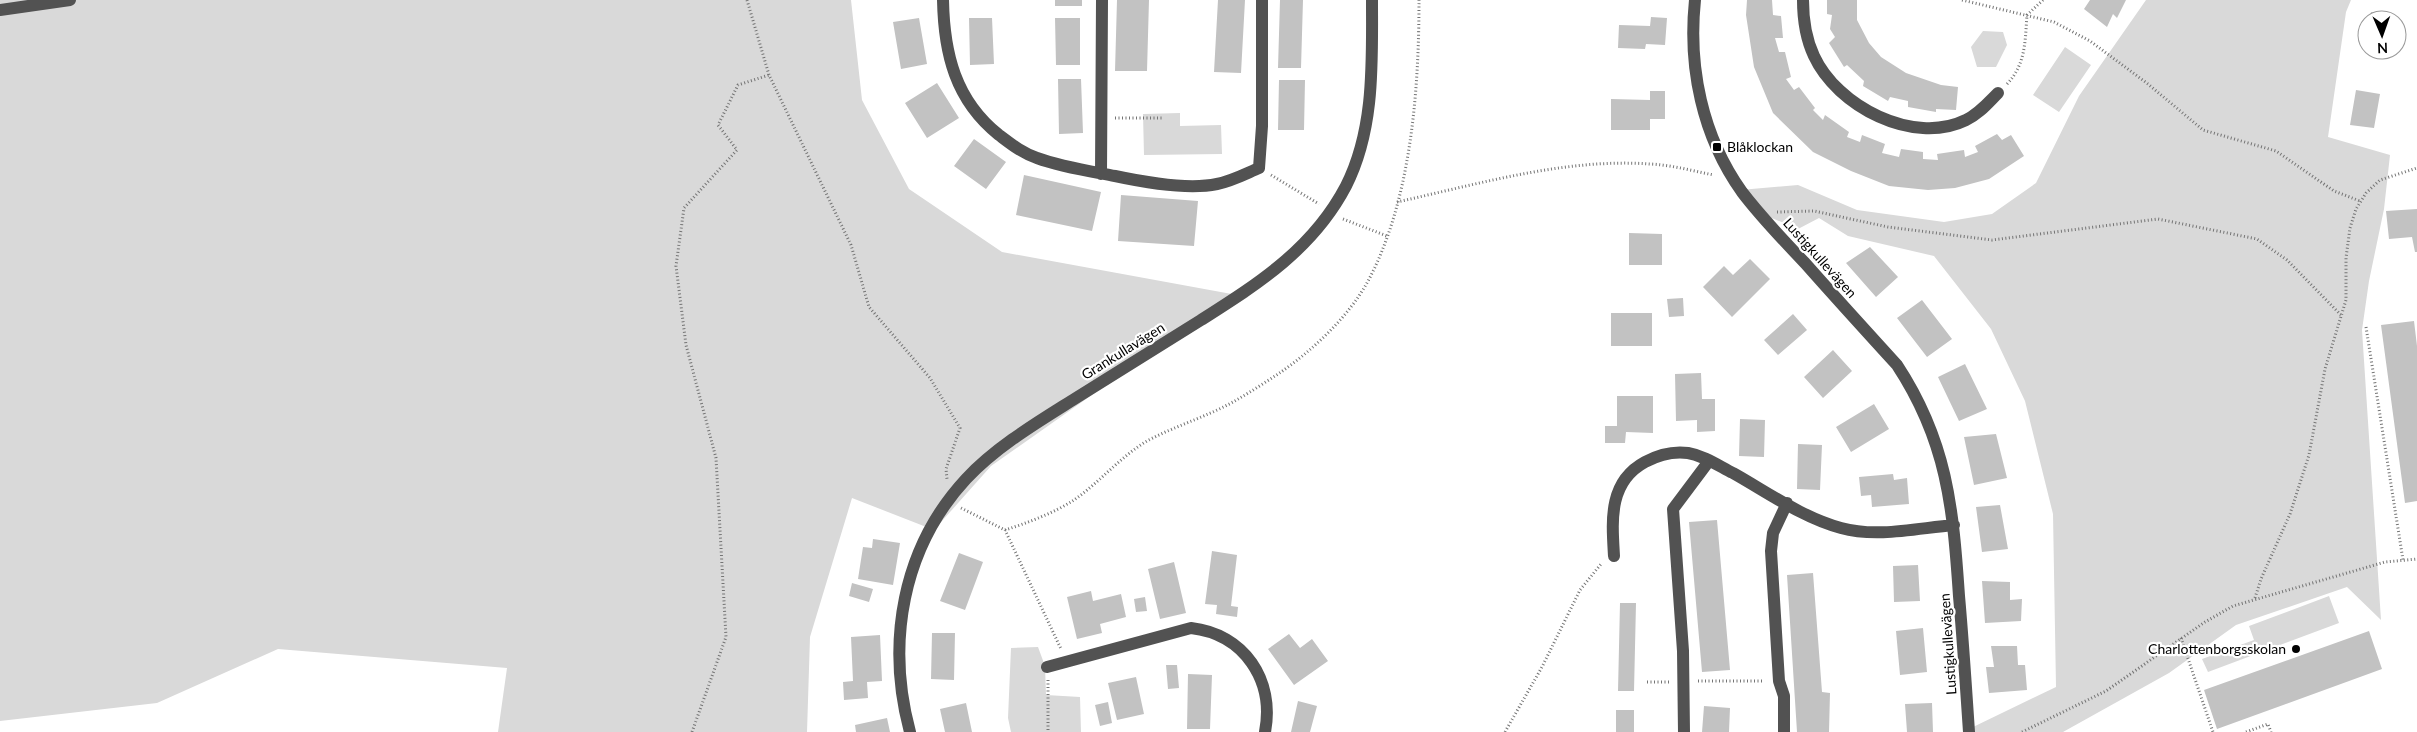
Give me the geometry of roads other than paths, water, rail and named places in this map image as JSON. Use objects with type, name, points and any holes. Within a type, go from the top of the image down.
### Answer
[{"type":"street","points":[[0,10],[70,0]]},
{"type":"street","points":[[942,0],[946,43],[956,80],[970,106],[989,127],[1015,148],[1037,158],[1144,182],[1215,184],[1238,178],[1259,168],[1262,126],[1262,0]]},
{"type":"street","points":[[1102,0],[1102,174]]},
{"type":"street","name":"Grankullavägen","points":[[910,732],[899,671],[903,604],[918,555],[937,516],[948,500],[972,473],[1007,443],[1277,270],[1313,234],[1331,211],[1346,185],[1364,133],[1370,94],[1372,0]]},
{"type":"street","name":"Lustigkullevägen","points":[[1695,0],[1693,50],[1697,84],[1705,116],[1717,147],[1730,172],[1758,212],[1897,365],[1912,388],[1935,439],[1944,466],[1954,525],[1969,732]]},
{"type":"street","points":[[1803,0],[1804,21],[1814,56],[1839,90],[1866,110],[1905,125],[1939,127],[1965,120],[1979,112],[1998,93]]},
{"type":"street","points":[[1614,556],[1613,504],[1628,476],[1638,466],[1662,455],[1687,453],[1709,461],[1828,524],[1856,531],[1870,532],[1954,525]]},
{"type":"street","points":[[1684,732],[1685,682],[1673,509],[1709,461]]},
{"type":"street","points":[[1784,732],[1785,709],[1784,696],[1779,681],[1771,550],[1773,533],[1787,503]]},
{"type":"street","points":[[1047,667],[1191,628],[1209,631],[1238,647],[1259,673],[1268,704],[1265,732]]},
{"type":"place","name":"Blåklockan","points":[[1717,147]]},
{"type":"place","name":"Charlottenborgsskolan","points":[[2296,649]]}]
